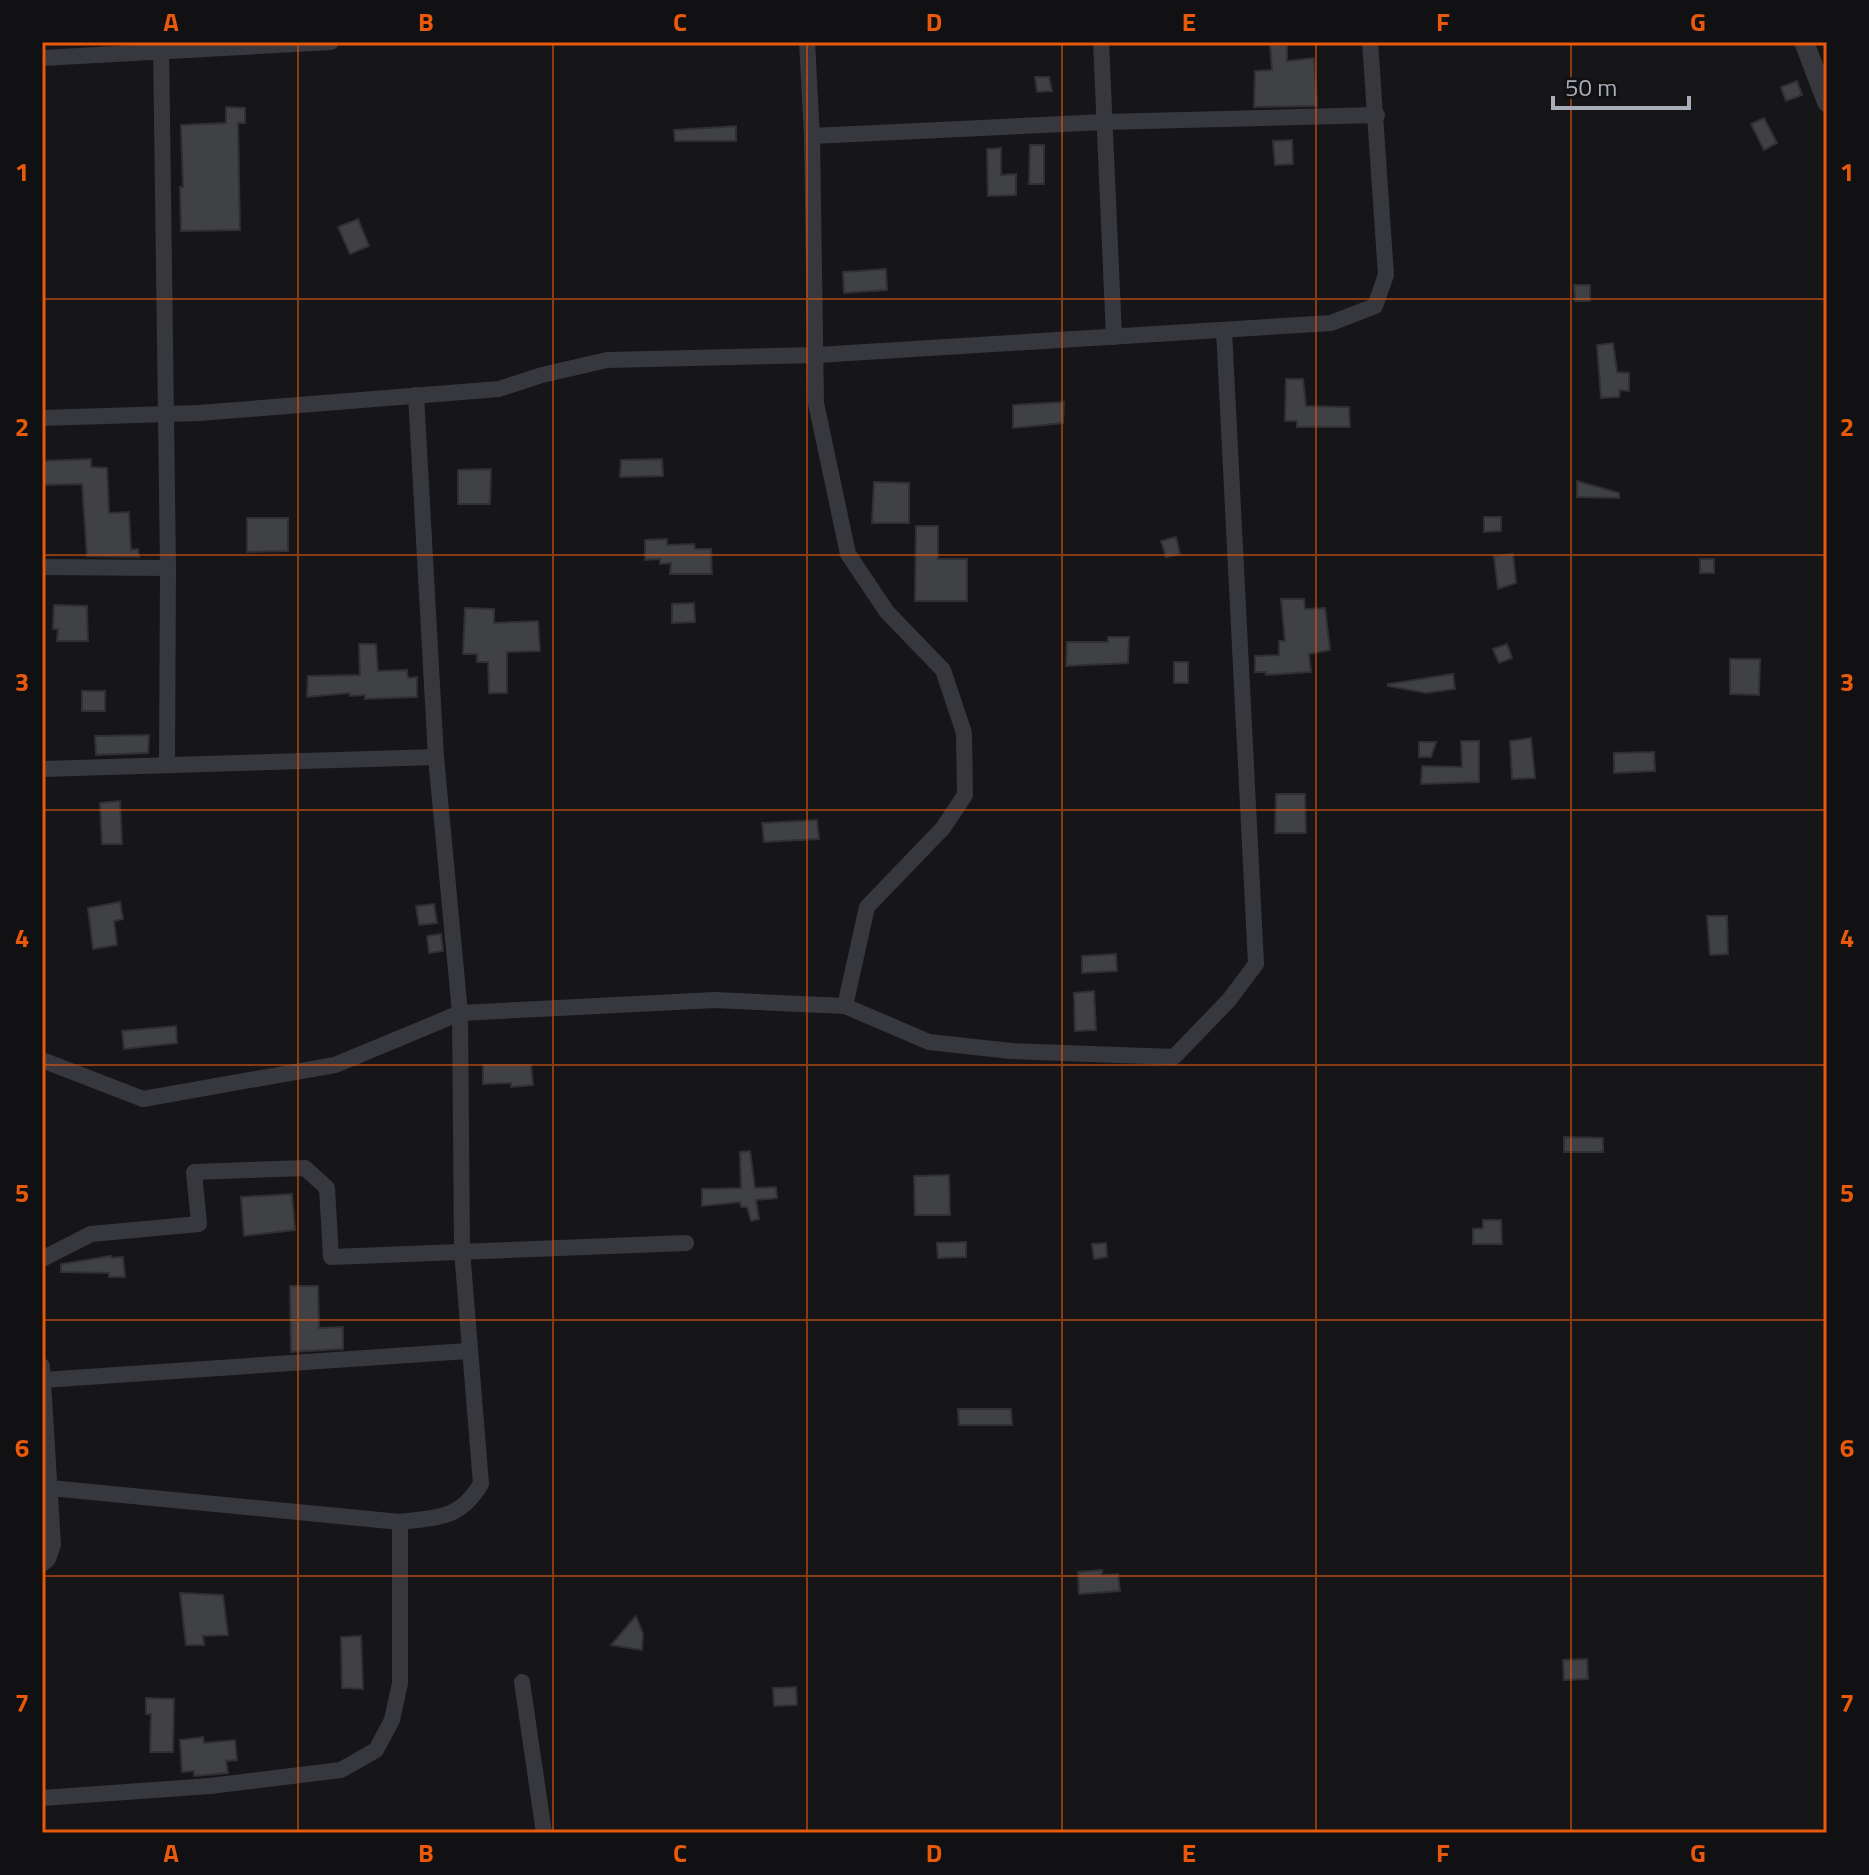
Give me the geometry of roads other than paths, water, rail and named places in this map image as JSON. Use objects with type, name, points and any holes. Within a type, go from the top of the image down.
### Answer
[{"type":"street","points":[[42,58],[161,47],[331,42]]},
{"type":"street","points":[[807,42],[812,136],[816,403],[848,554],[887,612],[943,670],[964,733],[965,795],[943,828],[867,907],[845,1006]]},
{"type":"street","points":[[1101,42],[1114,337]]},
{"type":"street","points":[[42,418],[166,414],[499,389],[607,360],[817,355],[1331,323],[1375,306],[1386,275],[1370,42]]},
{"type":"street","points":[[1804,42],[1827,102]]},
{"type":"street","points":[[161,47],[168,568],[167,765]]},
{"type":"street","points":[[812,136],[1105,122],[1377,115]]},
{"type":"street","points":[[42,1060],[143,1099],[335,1065],[460,1013],[715,1000],[845,1006],[929,1042],[1011,1051],[1174,1057],[1229,1000],[1256,964],[1224,330]]},
{"type":"street","points":[[50,1488],[400,1522],[445,1516],[470,1502],[481,1484],[462,1251],[460,1013],[436,757],[416,395]]},
{"type":"street","points":[[42,567],[168,568]]},
{"type":"street","points":[[42,769],[436,757]]},
{"type":"street","points":[[42,1259],[91,1234],[199,1224],[194,1172],[305,1168],[327,1188],[331,1257],[686,1243]]},
{"type":"street","points":[[43,1380],[468,1351]]},
{"type":"street","points":[[42,1366],[53,1545],[48,1559],[42,1564]]},
{"type":"street","points":[[42,1798],[210,1786],[341,1770],[376,1750],[392,1720],[400,1683],[400,1522]]},
{"type":"street","points":[[522,1682],[544,1833]]}]
